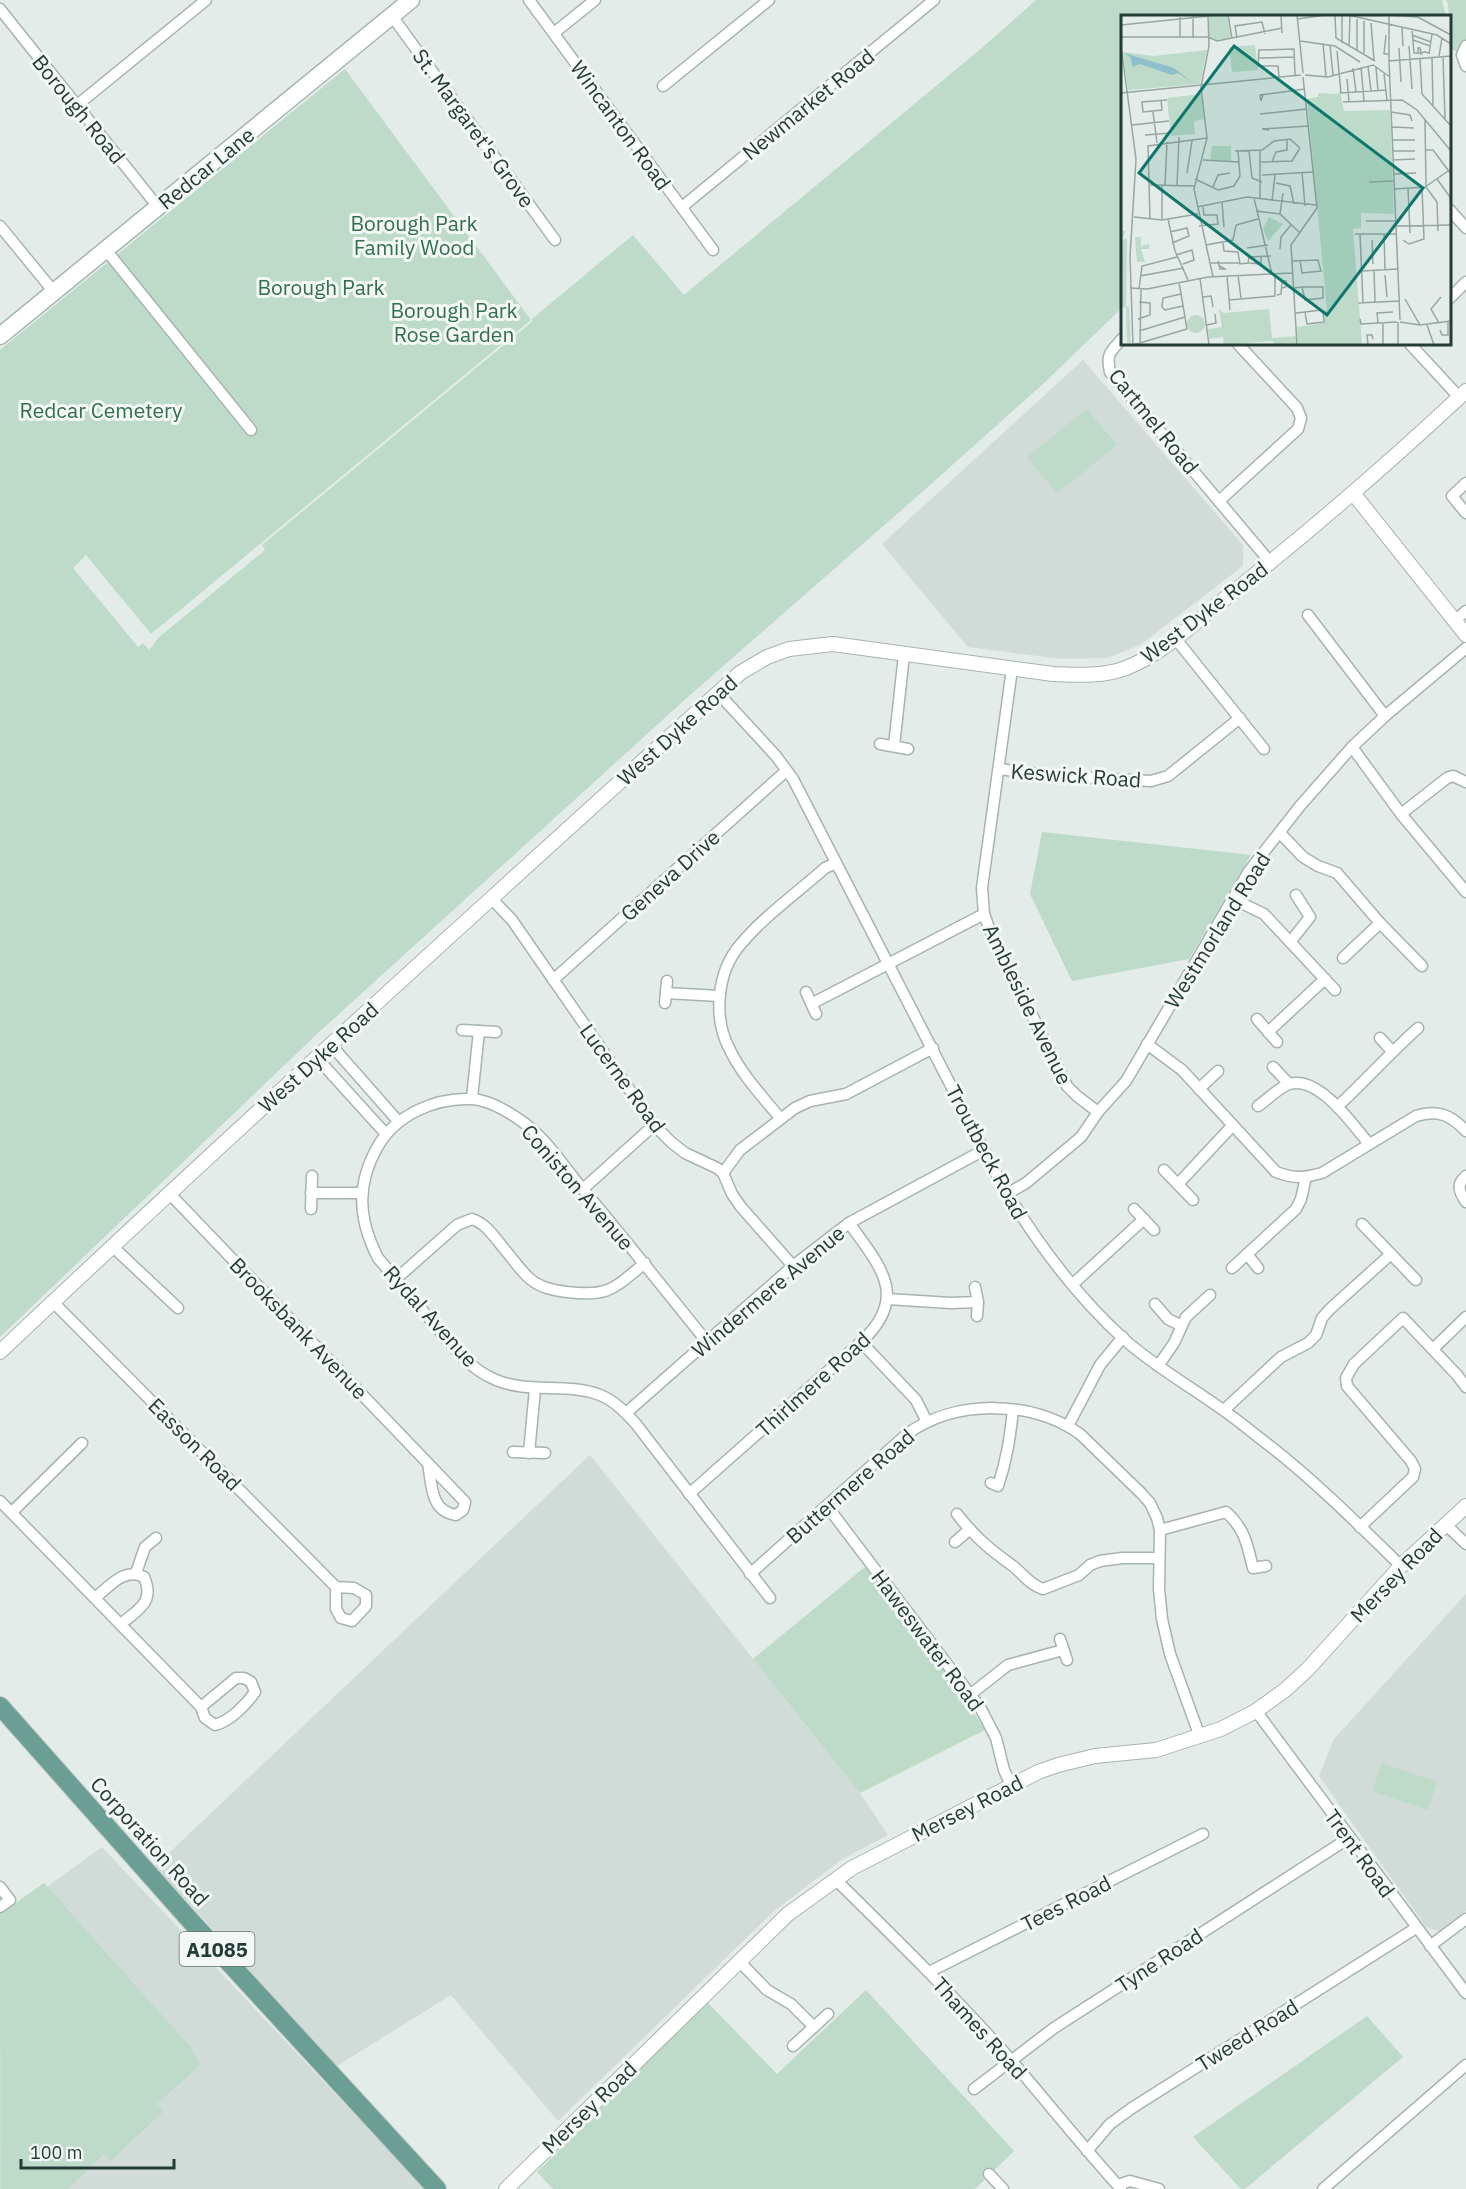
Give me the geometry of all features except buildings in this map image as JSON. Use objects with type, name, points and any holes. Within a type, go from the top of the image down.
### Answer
[{"type":"main road","name":"Redcar Lane","points":[[0,336],[411,0]]},
{"type":"main road","name":"Corporation Road","points":[[0,1707],[188,1918],[437,2189]]},
{"type":"street","points":[[0,3],[4,0]]},
{"type":"street","points":[[76,106],[206,0]]},
{"type":"street","name":"Wincanton Road","points":[[529,0],[713,250]]},
{"type":"street","points":[[554,33],[594,0]]},
{"type":"street","name":"Newmarket Road","points":[[682,207],[934,0]]},
{"type":"street","points":[[663,86],[763,2]]},
{"type":"street","name":"Borough Road","points":[[0,9],[158,207]]},
{"type":"street","name":"St. Margaret's Grove","points":[[392,16],[555,240]]},
{"type":"street","points":[[1466,46],[1462,56],[1466,66]]},
{"type":"street","points":[[1451,212],[1466,228]]},
{"type":"street","points":[[0,226],[54,292]]},
{"type":"street","points":[[106,250],[251,430]]},
{"type":"street","points":[[1451,296],[1466,282]]},
{"type":"street","name":"Cartmel Road","points":[[1121,340],[1110,351],[1107,361],[1110,372],[1270,563]]},
{"type":"street","points":[[1219,501],[1298,429],[1300,418],[1297,408],[1239,345]]},
{"type":"street","points":[[1411,345],[1463,394]]},
{"type":"street","name":"West Dyke Road","points":[[0,1352],[169,1193],[718,693],[755,662],[789,649],[833,644],[1053,674],[1089,675],[1124,669],[1149,657],[1270,563],[1353,493],[1463,394]]},
{"type":"street","points":[[1466,483],[1452,495],[1466,513]]},
{"type":"street","points":[[1353,493],[1466,634]]},
{"type":"street","points":[[1454,621],[1466,611]]},
{"type":"street","points":[[1308,615],[1385,716]]},
{"type":"street","points":[[1175,638],[1264,749]]},
{"type":"street","name":"Westmorland Road","points":[[1007,1194],[1026,1183],[1081,1137],[1098,1112],[1126,1081],[1249,871],[1300,806],[1352,747],[1466,648]]},
{"type":"street","points":[[894,746],[904,655]]},
{"type":"street","name":"Ambleside Avenue","points":[[1012,669],[982,888],[984,914],[1067,1086],[1098,1112]]},
{"type":"street","name":"Troutbeck Road","points":[[718,693],[776,756],[786,771],[933,1048],[1007,1194],[1029,1228],[1073,1284],[1122,1337],[1158,1366],[1224,1410],[1273,1448],[1401,1566]]},
{"type":"street","name":"Keswick Road","points":[[999,770],[1054,776],[1151,781],[1168,776],[1240,718]]},
{"type":"street","points":[[880,744],[908,748]]},
{"type":"street","points":[[1352,747],[1401,814],[1466,892]]},
{"type":"street","name":"Geneva Drive","points":[[553,980],[786,771]]},
{"type":"street","points":[[1401,814],[1447,778],[1453,776],[1466,782]]},
{"type":"street","points":[[1280,833],[1303,857],[1336,873],[1422,966]]},
{"type":"street","points":[[780,1118],[743,1072],[728,1048],[723,1033],[719,996],[725,972],[740,946],[825,868],[836,863]]},
{"type":"street","points":[[1291,941],[1310,917],[1296,895]]},
{"type":"street","name":"Lucerne Road","points":[[492,898],[512,921],[654,1125],[685,1153],[723,1173]]},
{"type":"street","points":[[1233,898],[1264,914],[1335,990]]},
{"type":"street","points":[[813,1003],[984,914]]},
{"type":"street","points":[[1343,958],[1380,923]]},
{"type":"street","points":[[1268,1032],[1325,980]]},
{"type":"street","points":[[667,981],[666,998],[719,996]]},
{"type":"street","points":[[806,992],[813,1003],[816,1014]]},
{"type":"street","points":[[1257,1019],[1277,1042]]},
{"type":"street","points":[[1337,1107],[1418,1028]]},
{"type":"street","points":[[462,1030],[496,1032]]},
{"type":"street","points":[[317,1058],[386,1133],[398,1121],[432,1104],[472,1098],[479,1031]]},
{"type":"street","points":[[1380,1038],[1392,1051]]},
{"type":"street","points":[[1147,1044],[1182,1070],[1276,1172],[1291,1178],[1322,1173],[1416,1116],[1429,1112],[1453,1118],[1466,1131]]},
{"type":"street","points":[[331,1046],[398,1121]]},
{"type":"street","points":[[793,1266],[741,1207],[732,1194],[723,1173],[740,1150],[795,1108],[810,1101],[846,1094],[933,1048]]},
{"type":"street","points":[[1273,1068],[1289,1084]]},
{"type":"street","points":[[1199,1089],[1218,1071]]},
{"type":"street","points":[[1258,1106],[1289,1084],[1305,1085],[1316,1090],[1337,1107],[1369,1144]]},
{"type":"street","name":"Coniston Avenue","points":[[472,1098],[510,1113],[543,1141],[645,1263],[707,1342]]},
{"type":"street","points":[[583,1189],[654,1125]]},
{"type":"street","points":[[1178,1184],[1233,1125]]},
{"type":"street","name":"Rydal Avenue","points":[[386,1133],[366,1170],[362,1193],[364,1224],[378,1258],[460,1355],[477,1369],[495,1380],[535,1389],[584,1391],[601,1395],[615,1403],[626,1413],[770,1598]]},
{"type":"street","name":"Windermere Avenue","points":[[626,1413],[793,1266],[849,1223],[984,1150]]},
{"type":"street","points":[[1164,1170],[1193,1200]]},
{"type":"street","points":[[311,1209],[312,1176]]},
{"type":"street","points":[[1466,1176],[1459,1186],[1466,1202]]},
{"type":"street","points":[[1232,1268],[1296,1209],[1306,1177]]},
{"type":"street","name":"Brooksbank Avenue","points":[[169,1193],[428,1463],[465,1502],[463,1510],[456,1515],[446,1514],[434,1501],[428,1463]]},
{"type":"street","points":[[311,1193],[362,1193]]},
{"type":"street","points":[[1134,1209],[1154,1230]]},
{"type":"street","points":[[396,1279],[457,1225],[472,1219],[484,1225],[529,1278],[551,1290],[591,1295],[605,1292],[614,1288],[645,1263]]},
{"type":"street","points":[[1073,1284],[1144,1219]]},
{"type":"street","points":[[849,1223],[883,1271],[887,1299],[951,1303],[978,1302]]},
{"type":"street","points":[[1362,1224],[1416,1280]]},
{"type":"street","points":[[112,1246],[178,1308]]},
{"type":"street","points":[[1247,1254],[1258,1268]]},
{"type":"street","points":[[1224,1410],[1281,1357],[1308,1343],[1316,1335],[1322,1318],[1391,1254]]},
{"type":"street","points":[[975,1287],[978,1302],[977,1316]]},
{"type":"street","points":[[1158,1366],[1174,1343],[1180,1325],[1210,1295]]},
{"type":"street","name":"Thirlmere Road","points":[[689,1494],[873,1331],[885,1311],[887,1299]]},
{"type":"street","name":"Easson Road","points":[[53,1302],[336,1587]]},
{"type":"street","points":[[1155,1304],[1168,1319],[1180,1325]]},
{"type":"street","points":[[1433,1349],[1466,1317]]},
{"type":"street","points":[[1360,1527],[1413,1478],[1415,1469],[1411,1461],[1347,1386],[1346,1378],[1354,1364],[1403,1318],[1466,1387]]},
{"type":"street","points":[[1068,1426],[1100,1365],[1122,1337]]},
{"type":"street","points":[[861,1342],[916,1400],[927,1422]]},
{"type":"street","points":[[529,1452],[535,1389]]},
{"type":"street","name":"Buttermere Road","points":[[750,1574],[908,1434],[927,1422],[975,1410],[1013,1410],[1036,1413],[1068,1426],[1080,1434],[1150,1503],[1160,1530],[1162,1619],[1170,1654],[1200,1737]]},
{"type":"street","points":[[991,1483],[998,1486],[1009,1450],[1013,1410]]},
{"type":"street","points":[[12,1512],[82,1443]]},
{"type":"street","points":[[513,1452],[545,1453]]},
{"type":"street","points":[[0,1501],[201,1707],[206,1718],[215,1725],[224,1723],[255,1692],[251,1682],[244,1678],[236,1678],[201,1707]]},
{"type":"street","name":"Haweswater Road","points":[[827,1506],[971,1694],[996,1738],[1004,1770],[1011,1785]]},
{"type":"street","name":"Mersey Road","points":[[506,2189],[788,1914],[835,1879],[1011,1785],[1058,1765],[1095,1756],[1156,1750],[1221,1729],[1256,1710],[1285,1690],[1307,1670],[1401,1566],[1466,1506]]},
{"type":"street","points":[[1160,1530],[1226,1512],[1239,1524],[1253,1568],[1266,1566]]},
{"type":"street","points":[[957,1514],[983,1544],[1014,1567],[1035,1587],[1043,1589],[1069,1580],[1079,1575],[1090,1564],[1100,1561],[1122,1558],[1159,1558]]},
{"type":"street","points":[[1445,1524],[1466,1544]]},
{"type":"street","points":[[955,1542],[970,1529]]},
{"type":"street","points":[[136,1573],[145,1547],[156,1539]]},
{"type":"street","points":[[95,1598],[125,1574],[136,1573],[144,1577],[149,1589],[147,1600],[121,1624]]},
{"type":"street","points":[[971,1694],[1008,1665],[1063,1650]]},
{"type":"street","name":"Trent Road","points":[[1256,1710],[1466,1993]]},
{"type":"street","name":"Tees Road","points":[[929,1972],[1203,1834]]},
{"type":"street","name":"Tyne Road","points":[[974,2089],[1054,2028],[1349,1838]]},
{"type":"street","name":"Thames Road","points":[[835,1879],[929,1972],[1011,2060],[1120,2187],[1130,2181],[1159,2189]]},
{"type":"street","points":[[0,1887],[10,1900],[0,1906]]},
{"type":"street","points":[[1430,1946],[1466,1919]]},
{"type":"street","name":"Tweed Road","points":[[1087,2151],[1110,2124],[1132,2108],[1416,1928]]},
{"type":"street","points":[[739,1961],[767,1990],[791,2004],[814,2027]]},
{"type":"street","points":[[793,2046],[828,2014]]},
{"type":"street","points":[[1323,2189],[1466,2065]]},
{"type":"street","points":[[989,2174],[1003,2189]]},
{"type":"shaded area","points":[[1083,360],[1243,545],[1243,566],[1140,645],[1107,658],[1062,659],[968,647],[882,544]]},
{"type":"shaded area","points":[[590,1455],[860,1793],[888,1835],[841,1860],[773,1912],[558,2121],[451,1995],[337,2066],[155,1866]]},
{"type":"shaded area","points":[[1466,1594],[1466,1911],[1439,1931],[1426,1927],[1319,1776],[1334,1739]]},
{"type":"shaded area","points":[[102,1847],[425,2189],[0,2189],[0,1921]]},
{"type":"green space","points":[[1036,0],[1442,0],[1446,15],[1121,15],[1121,309],[1044,383],[690,695],[317,1034],[0,1337],[0,350],[345,69],[531,320],[151,634],[86,555],[73,568],[138,647],[143,643],[149,650],[158,638],[265,550],[262,545],[533,321],[532,319],[633,235],[684,295],[983,47]]},
{"type":"green space","points":[[1446,0],[1466,0],[1466,46],[1462,55],[1452,49],[1451,15],[1449,15]]},
{"type":"green space","points":[[1087,409],[1117,445],[1057,493],[1027,457]]},
{"type":"green space","points":[[1042,832],[1251,855],[1189,959],[1072,981],[1030,894]]},
{"type":"green space","points":[[865,1567],[962,1694],[985,1730],[860,1793],[753,1659]]},
{"type":"green space","points":[[1382,1763],[1437,1782],[1428,1810],[1372,1791]]},
{"type":"green space","points":[[44,1883],[191,2048],[200,2064],[156,2104],[164,2111],[110,2161],[105,2153],[68,2189],[1,2189],[0,1914]]},
{"type":"green space","points":[[866,1990],[1014,2151],[975,2189],[553,2189],[537,2172],[707,2002],[777,2074]]},
{"type":"green space","points":[[1367,2016],[1403,2057],[1245,2189],[1241,2189],[1193,2137]]},
{"type":"park label","name":"Borough Park Family Wood","points":[[414,235]]},
{"type":"park label","name":"Borough Park","points":[[321,287]]},
{"type":"park label","name":"Borough Park Rose Garden","points":[[454,322]]},
{"type":"park label","name":"Redcar Cemetery","points":[[101,410]]}]
